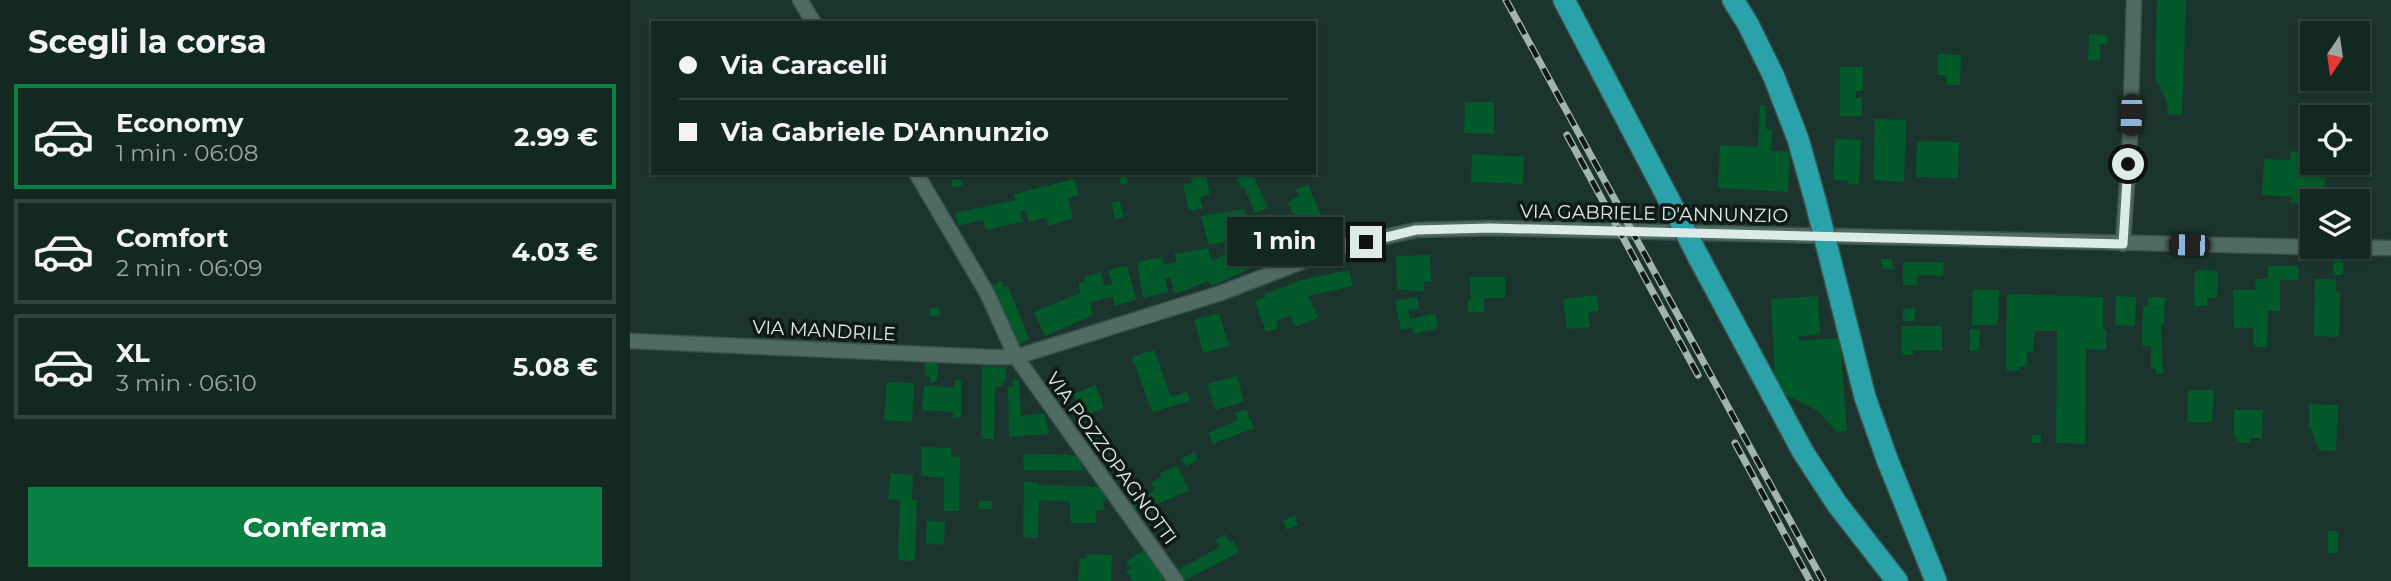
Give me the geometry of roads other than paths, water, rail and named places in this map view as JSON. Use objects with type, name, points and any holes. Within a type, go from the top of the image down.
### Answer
[{"type":"highway","points":[[1564,0],[1802,452],[1837,504],[1897,581]]},
{"type":"highway","points":[[1733,0],[1748,24],[1774,78],[1798,139],[1865,397],[1886,459],[1936,581]]},
{"type":"street","points":[[800,0],[813,21]]},
{"type":"street","points":[[2123,244],[2130,138],[2134,0]]},
{"type":"street","name":"VIA POZZOPAGNOTTI","points":[[917,175],[987,293],[1016,357],[1176,581]]},
{"type":"street","name":"VIA GABRIELE D'ANNUNZIO","points":[[1016,357],[1221,293],[1340,247],[1416,230],[1490,228],[2300,247]]},
{"type":"street","points":[[2370,248],[2391,248]]},
{"type":"street","name":"VIA MANDRILE","points":[[630,341],[989,358],[1016,357]]},
{"type":"railway","points":[[1506,0],[1823,581]]},
{"type":"railway","points":[[1567,135],[1698,375]]},
{"type":"railway","points":[[1735,443],[1810,581]]}]
